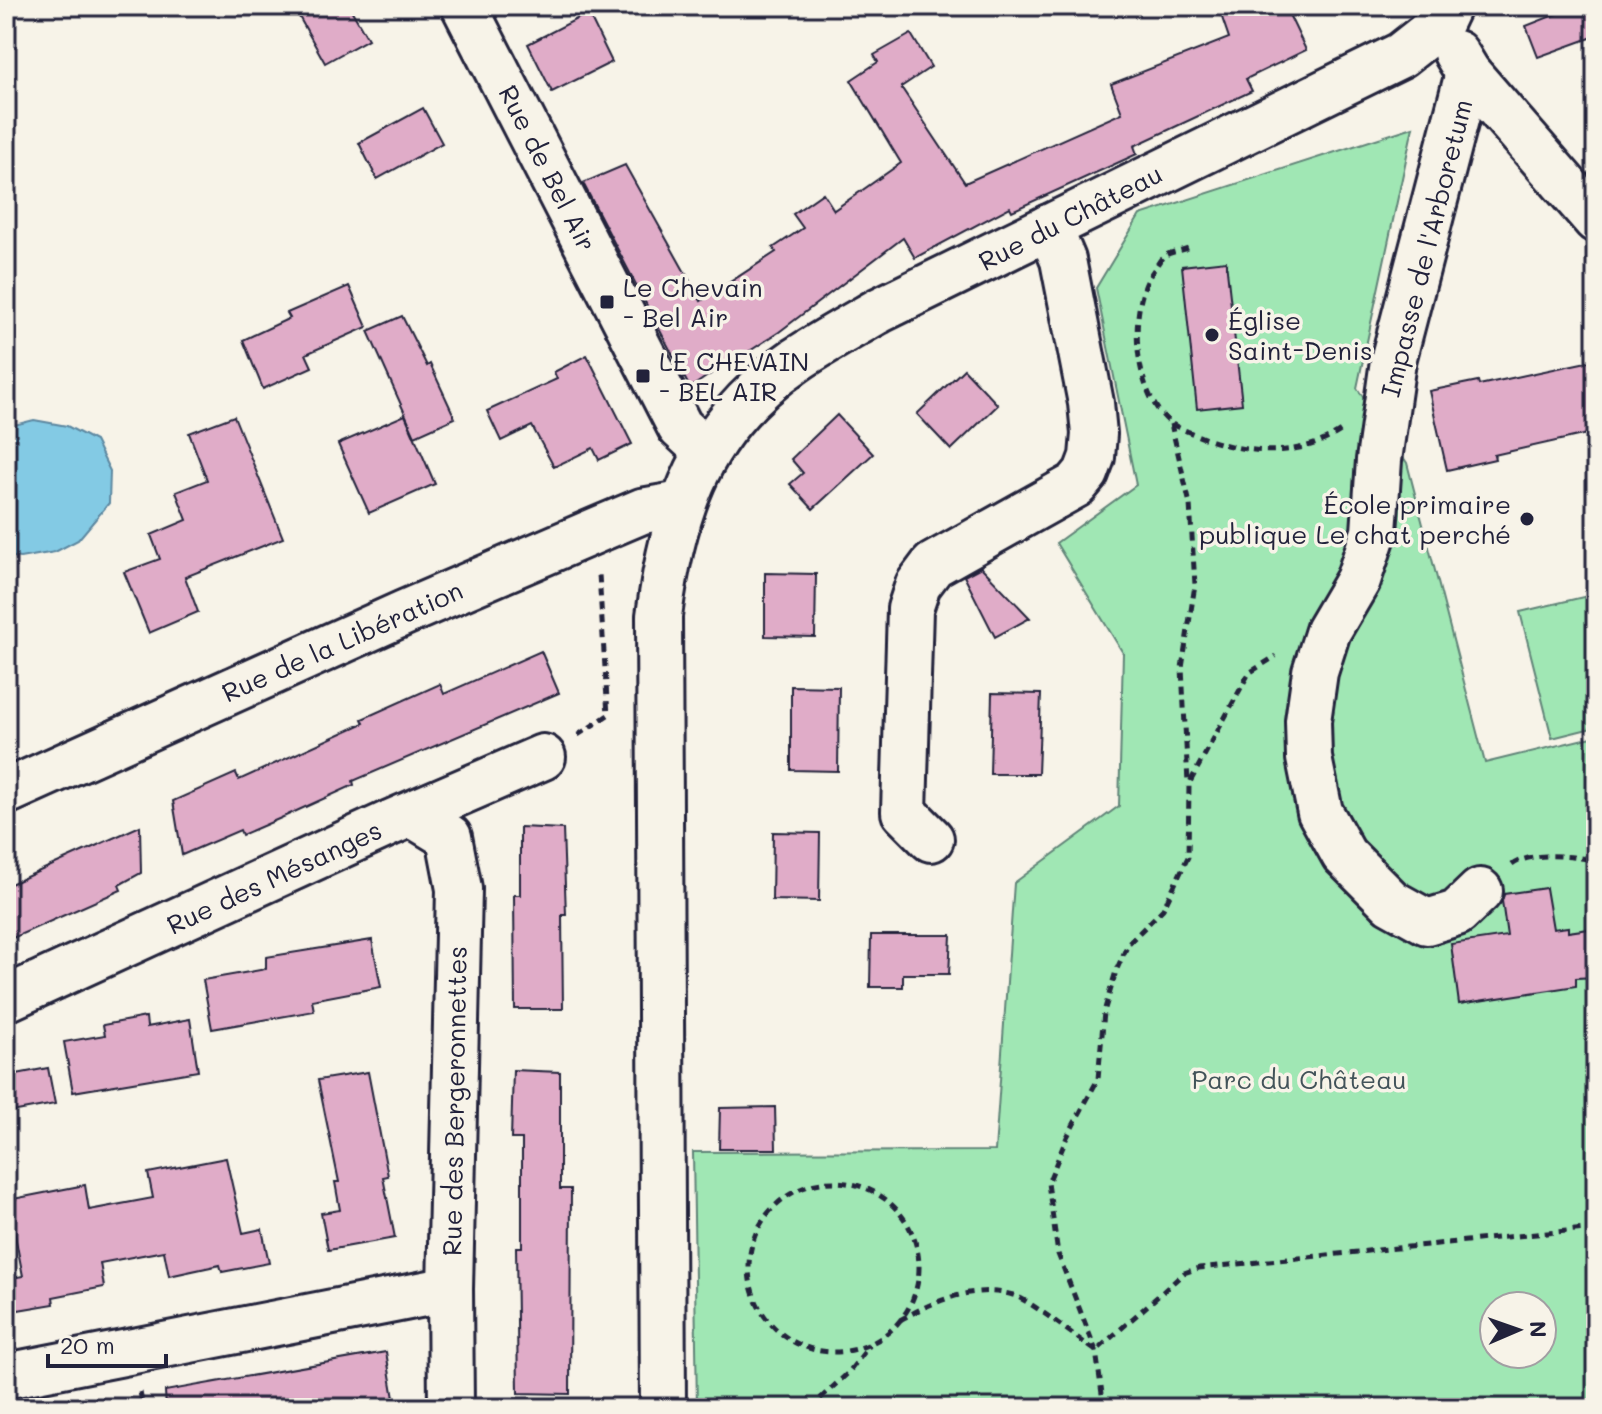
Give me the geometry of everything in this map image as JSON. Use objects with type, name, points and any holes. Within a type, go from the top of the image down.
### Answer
[{"type":"street","name":"Rue de Bel Air","points":[[464,6],[680,427],[706,451]]},
{"type":"street","name":"Rue du Château","points":[[663,1408],[659,616],[670,547],[682,504],[706,451],[722,428],[746,403],[793,362],[880,310],[1401,55],[1444,15]]},
{"type":"street","points":[[1444,15],[1468,73],[1596,220]]},
{"type":"street","name":"Impasse de l'Arboretum","points":[[1468,73],[1391,377],[1379,460],[1374,532],[1358,580],[1328,631],[1315,672],[1310,708],[1309,758],[1320,812],[1344,855],[1391,902],[1427,922],[1457,913],[1480,891]]},
{"type":"street","points":[[931,839],[904,812],[910,609],[918,585],[933,565],[953,552],[1076,485],[1086,473],[1092,457],[1094,434],[1091,403],[1063,260],[1049,227]]},
{"type":"street","name":"Rue de la Libération","points":[[6,792],[597,530],[642,511],[682,504]]},
{"type":"street","name":"Rue des Mésanges","points":[[6,999],[543,757]]},
{"type":"street","name":"Rue des Bergeronnettes","points":[[413,815],[449,837],[459,889],[450,1289],[451,1408]]},
{"type":"street","points":[[6,1376],[450,1289]]},
{"type":"path","points":[[1104,1408],[1096,1351],[1058,1254],[1048,1183],[1067,1137],[1098,1079],[1104,1012],[1116,971],[1128,944],[1163,909],[1188,857],[1189,784],[1182,668],[1195,585],[1190,504],[1171,423],[1148,394],[1139,354],[1137,318],[1143,284],[1164,256],[1188,248]]},
{"type":"path","points":[[1171,423],[1211,441],[1250,450],[1294,450],[1330,438],[1364,415],[1391,377]]},
{"type":"path","points":[[543,757],[608,715],[597,530]]},
{"type":"path","points":[[1189,784],[1249,673],[1306,636],[1328,631]]},
{"type":"path","points":[[1480,891],[1518,861],[1558,855],[1596,861]]},
{"type":"path","points":[[810,1408],[848,1373],[871,1344],[894,1328],[911,1305],[919,1278],[918,1249],[907,1223],[889,1201],[864,1187],[836,1181],[808,1185],[783,1199],[764,1218],[752,1244],[749,1272],[755,1298],[770,1322],[791,1340],[817,1351],[844,1352],[871,1344]]},
{"type":"path","points":[[1096,1351],[1184,1273],[1199,1268],[1596,1228]]},
{"type":"path","points":[[900,1320],[931,1303],[981,1291],[1016,1295],[1096,1351]]},
{"type":"green space","name":"Parc du Château","points":[[1413,127],[1357,388],[1407,463],[1485,763],[1596,736],[1596,1408],[697,1408],[693,1152],[995,1151],[1014,883],[1119,806],[1123,653],[1056,543],[1136,485],[1096,288],[1140,215]]},
{"type":"green space","points":[[1596,594],[1596,727],[1552,738],[1520,612]]},
{"type":"water","points":[[34,420],[67,426],[95,441],[110,471],[109,503],[78,540],[55,552],[20,558],[6,556],[6,427]]},
{"type":"building","points":[[293,6],[349,6],[368,39],[325,63]]},
{"type":"building","points":[[1218,6],[1285,6],[1306,50],[1246,79],[1252,91],[1134,146],[1137,154],[1012,211],[1010,207],[915,258],[903,238],[779,332],[690,388],[583,183],[625,165],[701,301],[776,252],[773,248],[803,228],[793,214],[823,193],[834,210],[901,163],[851,80],[878,62],[874,55],[911,34],[931,67],[901,87],[965,183],[1122,113],[1111,84],[1229,38]]},
{"type":"building","points":[[1577,6],[1596,6],[1596,36],[1538,57],[1526,26]]},
{"type":"building","points":[[588,13],[612,62],[552,92],[528,44]]},
{"type":"building","points":[[423,108],[442,143],[377,179],[359,143]]},
{"type":"building","name":"Église Saint-Denis","points":[[1226,261],[1242,404],[1197,409],[1182,266]]},
{"type":"building","points":[[349,286],[367,327],[306,354],[312,367],[263,389],[243,340],[290,318],[287,313]]},
{"type":"building","points":[[402,316],[427,366],[430,364],[455,418],[415,436],[368,331]]},
{"type":"building","points":[[587,355],[632,444],[599,460],[593,448],[554,467],[532,426],[501,441],[487,411],[557,379],[554,372]]},
{"type":"building","points":[[1596,360],[1596,432],[1494,455],[1495,459],[1447,470],[1429,391],[1478,381],[1479,385]]},
{"type":"building","points":[[964,369],[998,405],[951,450],[917,414]]},
{"type":"building","points":[[405,415],[435,484],[369,513],[338,444]]},
{"type":"building","points":[[837,415],[873,454],[813,509],[790,484],[803,473],[791,459]]},
{"type":"building","points":[[234,416],[283,538],[185,577],[198,612],[149,633],[124,572],[160,559],[151,535],[187,520],[176,492],[207,480],[189,433]]},
{"type":"building","points":[[981,567],[1030,618],[995,637],[964,576]]},
{"type":"building","points":[[765,573],[816,574],[815,637],[765,636]]},
{"type":"building","points":[[541,651],[559,693],[353,781],[354,785],[242,835],[240,830],[182,855],[173,801],[236,773],[239,780],[364,723],[362,719],[440,684],[444,694]]},
{"type":"building","points":[[791,686],[839,687],[838,771],[791,770]]},
{"type":"building","points":[[992,693],[1041,694],[1038,774],[990,774]]},
{"type":"building","points":[[140,826],[141,873],[119,885],[121,890],[6,941],[6,886]]},
{"type":"building","points":[[520,827],[563,829],[566,915],[562,915],[563,1009],[515,1009],[514,895],[520,895]]},
{"type":"building","points":[[773,832],[820,833],[819,901],[772,900]]},
{"type":"building","points":[[1546,888],[1553,929],[1568,927],[1568,932],[1596,928],[1596,977],[1576,978],[1576,986],[1459,1004],[1451,944],[1507,936],[1502,901],[1504,894]]},
{"type":"building","points":[[871,935],[951,935],[949,974],[903,974],[903,987],[870,987]]},
{"type":"building","points":[[372,940],[381,987],[312,1000],[314,1011],[212,1029],[203,980],[266,969],[266,957]]},
{"type":"building","points":[[146,1017],[147,1027],[190,1019],[198,1071],[73,1092],[64,1042],[105,1035],[103,1025]]},
{"type":"building","points":[[48,1068],[55,1104],[6,1113],[6,1076]]},
{"type":"building","points":[[513,1070],[560,1072],[560,1189],[571,1189],[570,1394],[518,1393],[516,1247],[522,1247],[522,1139],[511,1139]]},
{"type":"building","points":[[368,1072],[388,1176],[383,1177],[395,1238],[328,1250],[321,1213],[340,1210],[335,1182],[339,1182],[318,1080]]},
{"type":"building","points":[[775,1107],[776,1149],[719,1149],[720,1108]]},
{"type":"building","points":[[226,1158],[243,1233],[262,1229],[269,1263],[222,1272],[220,1265],[169,1276],[164,1251],[100,1263],[104,1287],[53,1297],[54,1304],[6,1312],[6,1279],[23,1276],[8,1200],[85,1185],[89,1210],[153,1198],[148,1173]]},
{"type":"building","points":[[386,1352],[395,1404],[373,1408],[304,1408],[303,1401],[268,1408],[166,1408],[165,1391]]},
{"type":"place","name":"Le Chevain - Bel Air","points":[[607,302]]},
{"type":"place","name":"Église Saint-Denis","points":[[1212,335]]},
{"type":"place","name":"LE CHEVAIN - BEL AIR","points":[[643,376]]},
{"type":"place","name":"École primaire publique Le chat perché","points":[[1527,519]]}]
